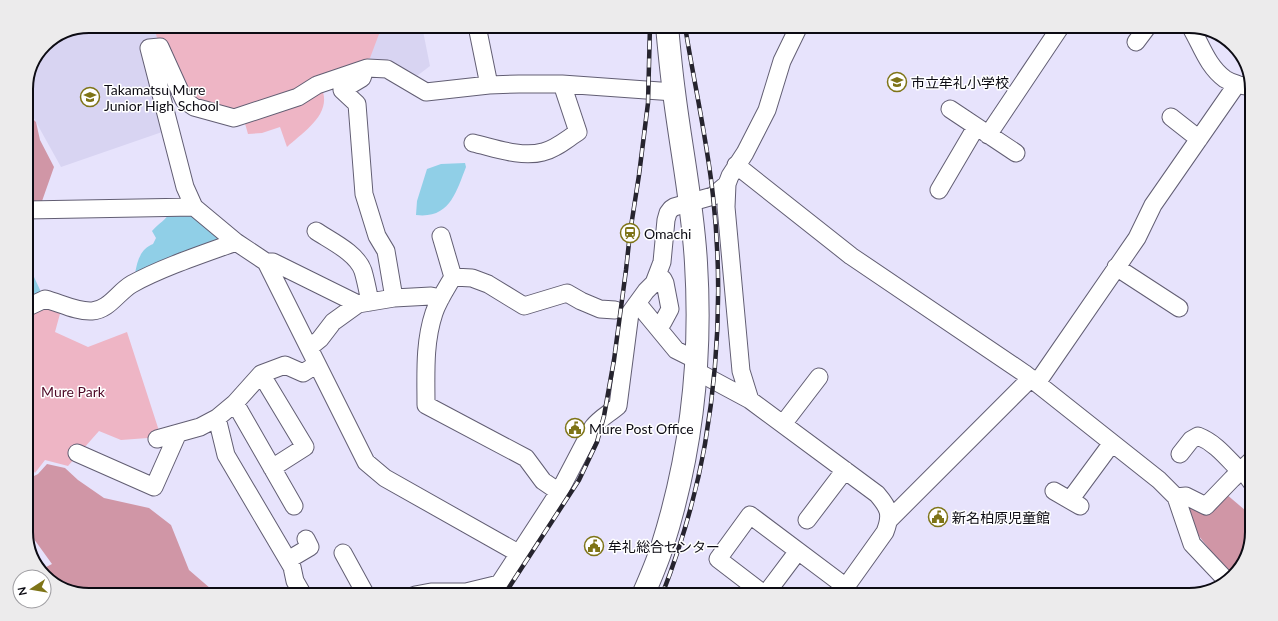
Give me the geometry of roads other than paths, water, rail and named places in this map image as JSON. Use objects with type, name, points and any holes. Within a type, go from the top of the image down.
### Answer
[{"type":"highway","points":[[646,588],[662,548],[679,483],[689,436],[696,365],[696,264],[690,202],[674,92],[668,33]]},
{"type":"street","points":[[478,33],[489,85]]},
{"type":"street","points":[[750,400],[741,372],[726,207],[727,184],[767,110],[782,61],[796,33]]},
{"type":"street","points":[[939,190],[1057,33]]},
{"type":"street","points":[[845,588],[885,532],[889,520],[1034,381],[1137,238],[1153,205],[1199,139],[1245,86],[1225,78],[1214,68],[1205,56],[1194,33]]},
{"type":"street","points":[[518,553],[385,478],[366,462],[266,262],[236,242],[194,207],[185,187],[149,48],[160,46],[184,100],[194,107],[234,118],[298,97],[317,85],[367,68],[387,69],[426,92],[489,85],[562,84],[674,92]]},
{"type":"street","points":[[367,68],[362,78],[342,90],[358,104],[364,194],[377,236],[386,250],[394,298]]},
{"type":"street","points":[[473,143],[516,153],[532,154],[544,152],[559,145],[578,132],[562,84]]},
{"type":"street","points":[[950,110],[1016,153]]},
{"type":"street","points":[[1171,117],[1199,139]]},
{"type":"street","points":[[736,166],[851,256],[1034,381],[1159,480],[1176,497],[1192,544],[1223,577]]},
{"type":"street","points":[[497,588],[518,553],[559,492],[593,427],[598,420],[618,406],[630,313],[646,291],[654,283],[657,276],[662,262],[664,234],[668,213],[674,207],[690,202],[704,200],[713,196],[727,184]]},
{"type":"street","points":[[33,210],[194,207]]},
{"type":"street","points":[[316,231],[351,254],[359,262],[363,270],[364,303]]},
{"type":"street","points":[[441,236],[453,277],[434,312],[429,336],[426,364],[426,405],[526,458],[543,481],[559,492]]},
{"type":"street","points":[[33,305],[45,299],[80,310],[93,311],[103,308],[131,284],[177,264],[236,242]]},
{"type":"street","points":[[266,262],[273,262],[364,303]]},
{"type":"street","points":[[1116,267],[1178,308]]},
{"type":"street","points":[[657,276],[663,279],[665,283],[670,308],[663,322],[658,328]]},
{"type":"street","points":[[453,277],[472,278],[488,284],[524,306],[568,293],[581,301],[600,309],[615,310]]},
{"type":"street","points":[[309,348],[320,339],[333,322],[364,303],[394,298],[430,296],[441,298]]},
{"type":"street","points":[[638,304],[676,350],[696,365],[750,400],[877,494],[886,504],[889,520]]},
{"type":"street","points":[[157,439],[200,427],[217,418],[235,403],[261,374],[285,365],[303,373],[317,364]]},
{"type":"street","points":[[261,374],[305,447],[272,468]]},
{"type":"street","points":[[783,424],[818,377]]},
{"type":"street","points":[[235,403],[294,506]]},
{"type":"street","points":[[217,418],[226,456],[292,567],[295,581],[298,588]]},
{"type":"street","points":[[78,453],[154,488],[178,433]]},
{"type":"street","points":[[1180,454],[1191,440],[1198,436],[1208,440],[1245,470]]},
{"type":"street","points":[[1054,491],[1075,503],[1112,443]]},
{"type":"street","points":[[807,520],[845,470]]},
{"type":"street","points":[[1176,497],[1186,496],[1206,506],[1245,472]]},
{"type":"street","points":[[756,588],[718,559],[750,515],[798,551],[840,588]]},
{"type":"street","points":[[288,560],[310,547],[306,539]]},
{"type":"street","points":[[770,588],[798,551]]},
{"type":"street","points":[[343,553],[362,588]]},
{"type":"water","points":[[465,163],[466,167],[459,186],[450,202],[437,213],[416,215],[417,201],[427,169],[441,164]]},
{"type":"water","points":[[171,211],[184,212],[195,217],[223,239],[135,274],[140,256],[145,249],[153,244],[156,238],[152,231],[167,217]]},
{"type":"water","points":[[33,276],[34,277],[41,292],[33,297]]},
{"type":"railway","points":[[509,588],[579,480],[597,442],[604,416],[614,360],[648,103],[650,33]]},
{"type":"railway","points":[[664,588],[687,520],[705,444],[710,413],[718,320],[718,258],[713,196],[704,132],[686,33]]},
{"type":"place","name":"市立牟礼小学校","points":[[897,82]]},
{"type":"place","name":"Takamatsu Mure Junior High School","points":[[90,97]]},
{"type":"place","name":"Omachi","points":[[630,233]]},
{"type":"place","name":"Mure Post Office","points":[[575,428]]},
{"type":"place","name":"新名柏原児童館","points":[[938,517]]},
{"type":"place","name":"牟礼総合センター","points":[[594,546]]},
{"type":"park label","name":"Mure Park","points":[[73,391]]}]
